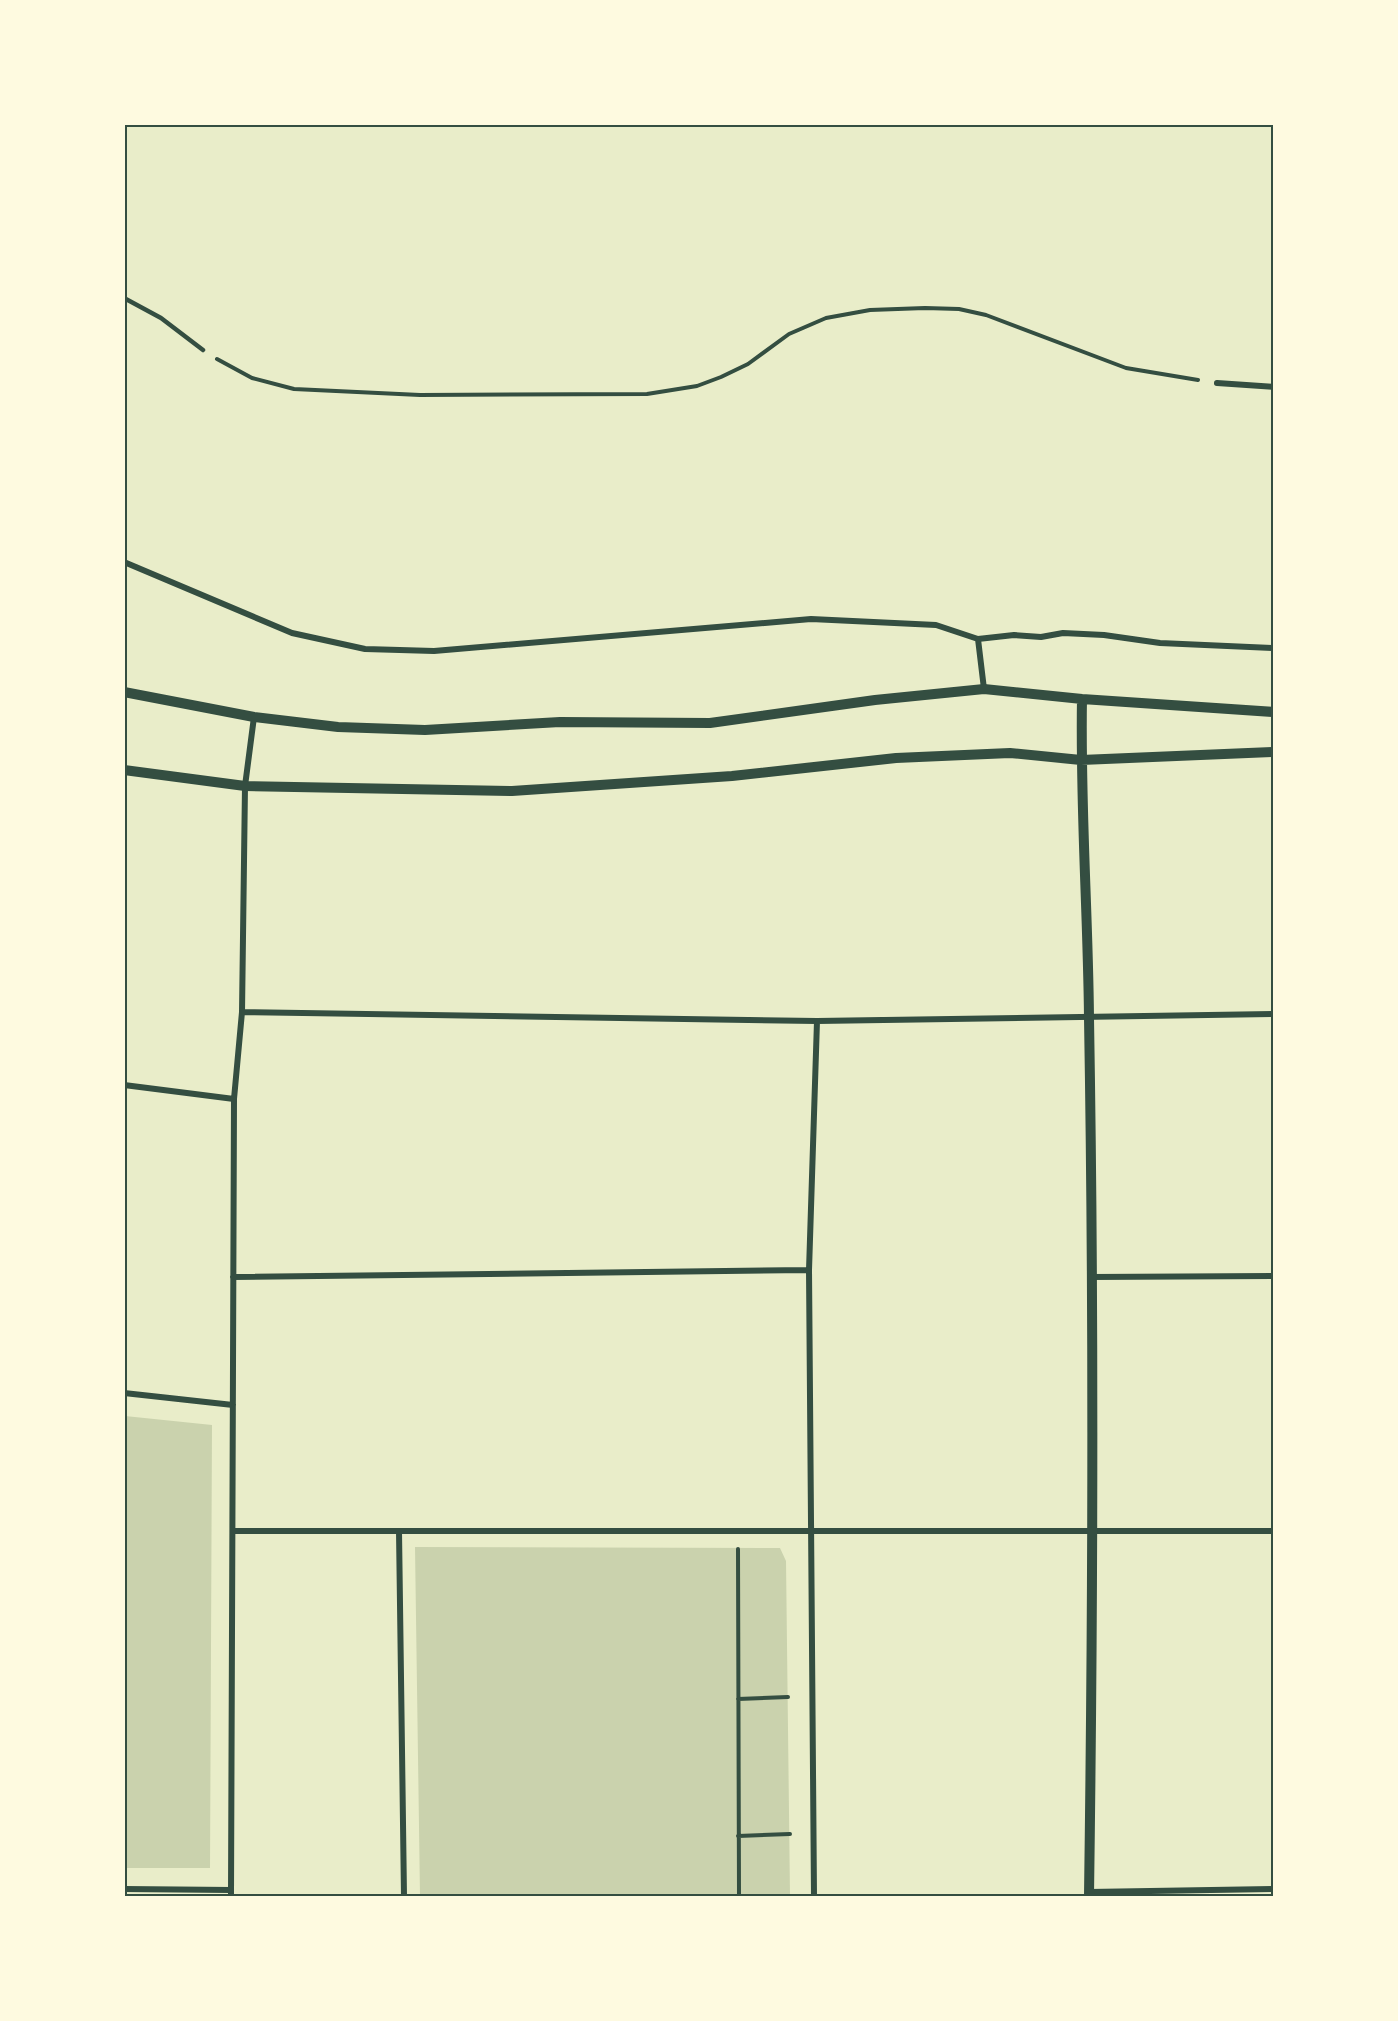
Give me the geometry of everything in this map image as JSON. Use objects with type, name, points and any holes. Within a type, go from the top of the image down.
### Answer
[{"type":"street","points":[[1217,383],[1274,387]]},
{"type":"street","points":[[124,561],[292,633],[364,649],[434,651],[811,619],[936,625],[978,639],[1014,635],[1041,637],[1063,633],[1104,635],[1160,643],[1274,648]]},
{"type":"street","points":[[978,639],[984,689]]},
{"type":"street","points":[[124,692],[254,717],[338,728],[425,730],[560,722],[710,723],[875,700],[984,689],[1082,699],[1274,712]]},
{"type":"street","points":[[1082,699],[1081,760],[1089,1015],[1091,1277],[1092,1531],[1089,1894],[1274,1889]]},
{"type":"street","points":[[124,1889],[231,1893],[234,1099],[242,1012],[245,786],[254,717]]},
{"type":"street","points":[[124,770],[245,786],[512,791],[732,776],[896,758],[1010,753],[1081,760],[1274,752]]},
{"type":"street","points":[[242,1012],[817,1021],[1089,1015],[1274,1014]]},
{"type":"street","points":[[814,1896],[809,1270],[817,1021]]},
{"type":"street","points":[[124,1085],[234,1099]]},
{"type":"street","points":[[233,1277],[809,1270]]},
{"type":"street","points":[[1091,1277],[1274,1276]]},
{"type":"street","points":[[124,1393],[233,1405]]},
{"type":"street","points":[[233,1531],[1274,1531]]},
{"type":"street","points":[[399,1531],[404,1896]]},
{"type":"lane","points":[[378,124],[424,124]]},
{"type":"lane","points":[[124,298],[161,318],[203,350]]},
{"type":"path","points":[[203,350],[227,366],[252,378],[294,389],[420,395],[647,393],[689,388],[721,377],[748,363],[789,334],[826,318],[870,310],[959,309],[986,315],[1126,368],[1217,383]]},
{"type":"path","points":[[738,1548],[739,1896]]},
{"type":"path","points":[[738,1699],[788,1696]]},
{"type":"path","points":[[738,1836],[790,1834]]},
{"type":"green space","points":[[125,1416],[212,1425],[210,1868],[125,1868]]},
{"type":"green space","points":[[415,1547],[780,1548],[786,1561],[790,1896],[420,1896]]}]
